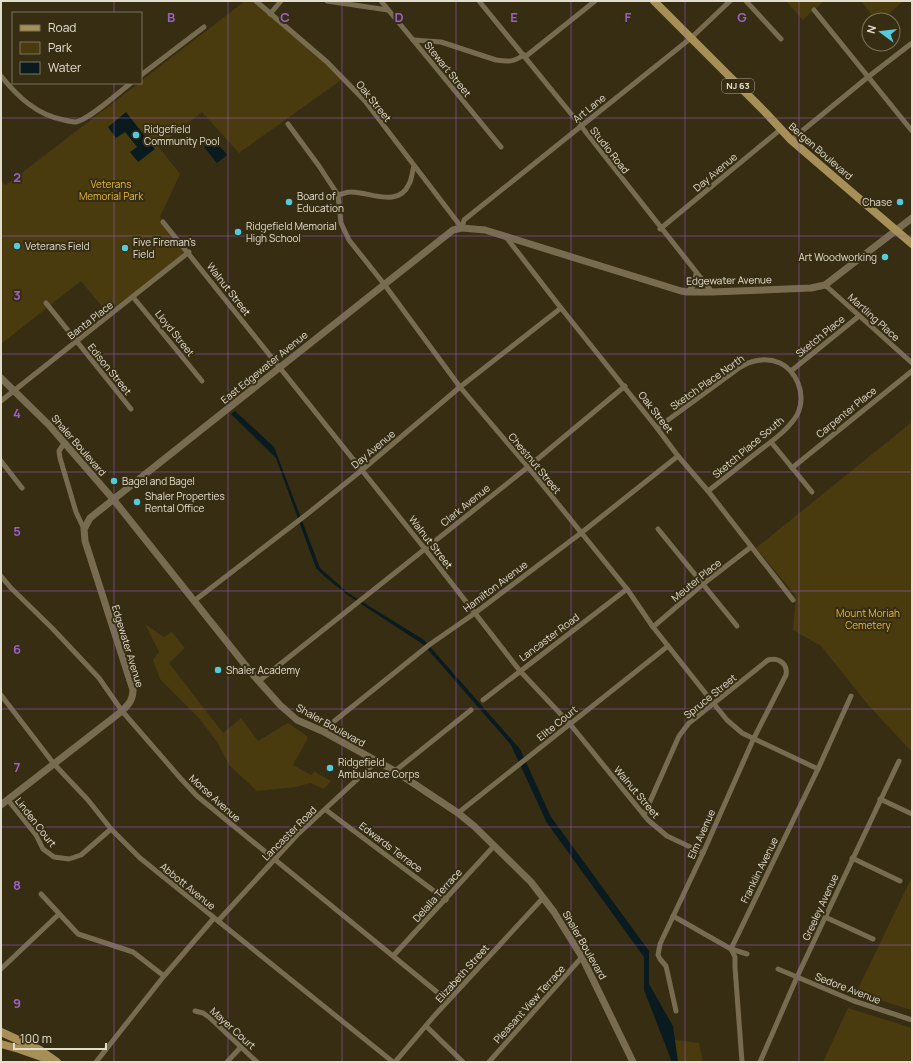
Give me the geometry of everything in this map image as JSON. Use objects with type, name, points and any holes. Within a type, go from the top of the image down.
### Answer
[{"type":"main road","name":"Bergen Boulevard","points":[[654,1],[791,140],[912,244]]},
{"type":"main road","points":[[1,1032],[40,1050],[56,1062]]},
{"type":"main road","points":[[1,1044],[56,1062]]},
{"type":"street","name":"Oak Street","points":[[256,1],[327,62],[364,100],[462,228]]},
{"type":"street","points":[[270,14],[281,1]]},
{"type":"street","points":[[327,1],[388,10]]},
{"type":"street","name":"Stewart Street","points":[[381,1],[501,148]]},
{"type":"street","points":[[480,3],[487,1]]},
{"type":"street","points":[[413,40],[441,42],[496,60],[514,62],[524,56],[595,1]]},
{"type":"street","name":"Art Lane","points":[[462,228],[464,220],[691,38],[730,1]]},
{"type":"street","points":[[746,1],[781,40]]},
{"type":"street","name":"Studio Road","points":[[480,3],[580,126],[696,274],[712,292]]},
{"type":"street","points":[[814,10],[912,131]]},
{"type":"street","points":[[142,74],[204,27]]},
{"type":"street","points":[[791,140],[912,43]]},
{"type":"street","points":[[1,76],[20,98],[30,106],[54,118],[72,122],[76,122],[91,114],[130,84]]},
{"type":"street","name":"Chestnut Street","points":[[288,124],[338,195],[344,232],[349,240],[384,284],[460,387],[528,467],[627,589],[653,627],[727,720],[753,740],[818,769]]},
{"type":"street","name":"Day Avenue","points":[[660,229],[781,129]]},
{"type":"street","points":[[338,195],[350,192],[386,198],[397,196],[410,184],[414,166]]},
{"type":"street","name":"Edgewater Avenue","points":[[462,228],[485,230],[504,235],[687,292],[712,292],[811,288],[825,285],[912,218]]},
{"type":"street","name":"Walnut Street","points":[[163,222],[189,252],[520,671],[570,724],[644,816],[667,836],[703,853]]},
{"type":"street","name":"East Edgewater Avenue","points":[[84,528],[90,518],[113,499],[211,423],[279,367],[453,230],[462,228]]},
{"type":"street","name":"Oak Street","points":[[504,235],[793,600]]},
{"type":"street","name":"Banta Place","points":[[1,401],[189,252]]},
{"type":"street","points":[[687,292],[694,285],[696,274]]},
{"type":"street","name":"Martling Place","points":[[825,285],[912,363]]},
{"type":"street","name":"Lloyd Street","points":[[133,297],[202,381]]},
{"type":"street","name":"Edison Street","points":[[46,303],[131,409]]},
{"type":"street","name":"Day Avenue","points":[[194,601],[296,523],[362,470],[460,387],[561,308]]},
{"type":"street","name":"Sketch Place","points":[[791,371],[859,316]]},
{"type":"street","name":"Sketch Place North","points":[[658,428],[739,368],[750,362],[765,360],[774,361],[791,371]]},
{"type":"street","name":"Sketch Place South","points":[[708,491],[771,442],[793,421],[799,410],[801,394],[791,371]]},
{"type":"street","name":"Carpenter Place","points":[[792,468],[912,371]]},
{"type":"street","name":"Shaler Boulevard","points":[[1,378],[65,442],[280,705],[297,720],[322,731],[395,772],[458,813],[474,826],[531,882],[567,931],[582,957],[633,1062]]},
{"type":"street","name":"Clark Avenue","points":[[259,681],[528,467],[625,386]]},
{"type":"street","points":[[65,442],[59,451],[60,458],[78,518],[84,528]]},
{"type":"street","points":[[771,442],[812,492]]},
{"type":"street","name":"Hamilton Avenue","points":[[322,731],[427,646],[475,613],[581,533],[678,456]]},
{"type":"street","points":[[1,461],[22,488]]},
{"type":"street","name":"Edgewater Avenue","points":[[1,805],[122,711],[130,703],[133,695],[85,541],[84,528]]},
{"type":"street","points":[[658,529],[737,626]]},
{"type":"street","name":"Meuter Place","points":[[653,627],[751,547]]},
{"type":"street","name":"Morse Avenue","points":[[1,576],[99,678],[122,711],[197,796],[448,1002]]},
{"type":"street","name":"Lancaster Road","points":[[483,700],[627,589]]},
{"type":"street","name":"Elite Court","points":[[458,813],[668,646]]},
{"type":"street","name":"Spruce Street","points":[[644,816],[679,736],[690,723],[768,660],[780,660],[786,667]]},
{"type":"street","name":"Elm Avenue","points":[[676,1012],[666,966],[660,959],[658,949],[703,853],[753,740],[786,675],[786,667]]},
{"type":"street","name":"Abbott Avenue","points":[[1,695],[54,764],[88,800],[111,829],[140,858],[394,1062]]},
{"type":"street","name":"Franklin Avenue","points":[[731,949],[818,769],[851,696]]},
{"type":"street","points":[[395,772],[471,710]]},
{"type":"street","name":"Greeley Avenue","points":[[760,1062],[797,977],[899,761]]},
{"type":"street","name":"Lancaster Road","points":[[96,1062],[164,976],[216,920],[297,835],[326,810],[376,762]]},
{"type":"street","points":[[880,799],[912,814]]},
{"type":"street","name":"Linden Court","points":[[8,800],[36,835],[43,849],[54,857],[69,859],[81,855],[111,829]]},
{"type":"street","name":"Edwards Terrace","points":[[326,810],[446,900]]},
{"type":"street","name":"Delalla Terrace","points":[[393,956],[494,846]]},
{"type":"street","points":[[852,858],[900,881]]},
{"type":"street","points":[[41,894],[78,934],[133,952],[164,976]]},
{"type":"street","name":"Elizabeth Street","points":[[394,1062],[543,898]]},
{"type":"street","points":[[1,969],[59,914]]},
{"type":"street","points":[[673,916],[731,949],[747,954]]},
{"type":"street","points":[[825,917],[873,939]]},
{"type":"street","points":[[731,949],[735,957],[742,1062]]},
{"type":"street","name":"Pleasant View Terrace","points":[[489,1062],[582,957]]},
{"type":"street","name":"Sedore Avenue","points":[[778,969],[854,1002],[912,1020]]},
{"type":"street","name":"Mayer Court","points":[[195,1011],[210,1017],[257,1062]]},
{"type":"street","points":[[426,1026],[463,1062]]},
{"type":"street","points":[[227,1062],[241,1047]]},
{"type":"green space","name":"Veterans Memorial Park","points":[[245,1],[258,1],[344,78],[239,153],[202,112],[158,146],[180,174],[160,217],[189,252],[115,313],[105,310],[81,281],[1,344],[1,182],[6,185],[138,84],[142,84],[142,80]]},
{"type":"green space","points":[[786,1],[824,1],[803,20]]},
{"type":"green space","points":[[861,1],[903,1],[891,12],[870,12]]},
{"type":"green space","name":"Mount Moriah Cemetery","points":[[912,422],[912,752],[869,706],[821,646],[793,630],[796,596],[756,548]]},
{"type":"green space","points":[[145,624],[164,637],[172,632],[185,648],[169,663],[223,733],[241,718],[258,741],[288,723],[307,736],[307,740],[293,765],[311,775],[315,772],[331,781],[324,789],[310,783],[296,787],[257,791],[230,766],[217,742],[200,719],[160,679],[153,660],[159,652]]},
{"type":"green space","points":[[912,877],[912,1010],[856,993]]},
{"type":"green space","points":[[848,1008],[912,1028],[912,1062],[823,1062]]},
{"type":"green space","points":[[675,1040],[699,1043],[703,1062],[678,1062]]},
{"type":"water","name":"Ridgefield Community Pool","points":[[126,112],[155,149],[138,162],[130,152],[137,147],[125,132],[116,138],[108,127]]},
{"type":"water","points":[[214,139],[227,155],[217,163],[204,147]]},
{"type":"water","points":[[235,411],[274,447],[320,568],[348,593],[424,640],[520,749],[551,817],[649,951],[649,984],[673,1026],[678,1062],[672,1062],[644,990],[644,957],[547,823],[511,745],[424,645],[349,596],[316,568],[276,458],[231,414]]},
{"type":"place","name":"Ridgefield Community Pool","points":[[136,135]]},
{"type":"place","name":"Board of Education","points":[[289,202]]},
{"type":"place","name":"Chase","points":[[900,202]]},
{"type":"place","name":"Ridgefield Memorial High School","points":[[238,232]]},
{"type":"place","name":"Veterans Field","points":[[17,246]]},
{"type":"place","name":"Five Fireman's Field","points":[[125,248]]},
{"type":"place","name":"Art Woodworking","points":[[885,257]]},
{"type":"place","name":"Bagel and Bagel","points":[[114,481]]},
{"type":"place","name":"Shaler Properties Rental Office","points":[[137,502]]},
{"type":"place","name":"Shaler Academy","points":[[218,670]]},
{"type":"place","name":"Ridgefield Ambulance Corps","points":[[330,768]]}]
